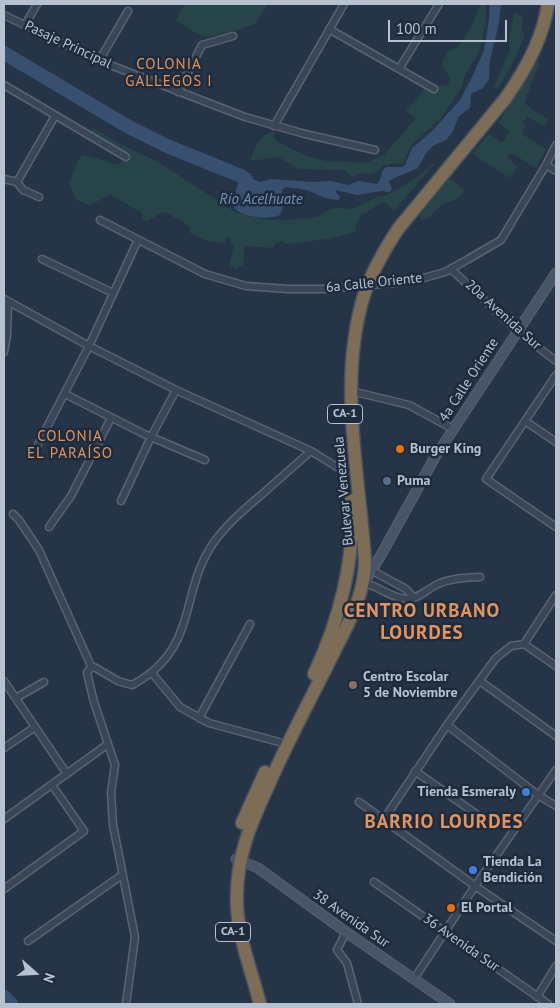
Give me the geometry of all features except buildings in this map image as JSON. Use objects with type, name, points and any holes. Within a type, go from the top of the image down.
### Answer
[{"type":"highway","name":"Bulevar Venezuela","points":[[252,1004],[234,936],[229,899],[229,880],[238,838],[252,798],[319,662],[331,632],[345,583],[352,545],[344,388],[345,338],[349,319],[360,284],[374,255],[395,221],[506,85],[530,40],[540,4]]},
{"type":"highway","name":"Bulevar Venezuela","points":[[260,1004],[240,931],[237,860],[278,763],[350,620],[368,569],[351,391],[351,368],[356,328],[366,291],[384,250],[420,201],[521,77],[544,23],[548,4]]},
{"type":"highway","points":[[347,571],[351,581],[355,584],[363,583]]},
{"type":"highway","points":[[229,880],[237,860],[238,838]]},
{"type":"street","points":[[25,25],[37,4]]},
{"type":"street","points":[[274,126],[344,4]]},
{"type":"street","points":[[400,69],[439,4]]},
{"type":"street","points":[[99,61],[128,11]]},
{"type":"street","name":"Pasaje Principal","points":[[4,15],[99,61],[178,92],[274,126],[375,150]]},
{"type":"street","points":[[329,29],[434,89]]},
{"type":"street","points":[[178,92],[202,46],[233,36]]},
{"type":"street","points":[[4,85],[126,157]]},
{"type":"street","points":[[17,182],[55,116]]},
{"type":"street","name":"6a Calle Oriente","points":[[100,220],[205,274],[246,286],[288,290],[327,289],[420,279],[451,268],[501,240],[556,145]]},
{"type":"street","points":[[546,165],[556,171]]},
{"type":"street","points":[[4,179],[17,182],[23,190],[39,198]]},
{"type":"street","points":[[32,456],[90,346],[138,240]]},
{"type":"street","points":[[42,258],[113,293]]},
{"type":"street","name":"20a Avenida Sur","points":[[451,268],[518,332],[556,361]]},
{"type":"street","name":"4a Calle Oriente","points":[[368,569],[435,457],[556,273]]},
{"type":"street","points":[[6,300],[176,390],[311,451],[340,469],[349,470]]},
{"type":"street","points":[[4,352],[7,335],[6,300]]},
{"type":"street","points":[[556,375],[486,479],[556,527]]},
{"type":"street","points":[[121,501],[151,437],[176,390]]},
{"type":"street","points":[[351,391],[409,405],[453,429]]},
{"type":"street","points":[[65,394],[151,437],[206,460]]},
{"type":"street","points":[[49,527],[71,496],[111,418]]},
{"type":"street","points":[[526,421],[556,442]]},
{"type":"street","points":[[126,1004],[135,937],[112,819],[111,793],[115,765],[94,702],[87,673],[92,668],[98,668],[118,681],[132,686],[152,673],[172,650],[180,636],[186,621],[200,568],[213,543],[235,518],[311,451]]},
{"type":"street","points":[[13,514],[39,550],[92,668]]},
{"type":"street","points":[[368,569],[406,589],[414,598]]},
{"type":"street","points":[[363,583],[371,584],[405,599],[414,598],[437,585],[453,579],[480,576]]},
{"type":"street","points":[[524,644],[556,595]]},
{"type":"street","points":[[200,718],[250,624]]},
{"type":"street","points":[[384,819],[447,725],[498,656],[511,646],[524,644],[556,666]]},
{"type":"street","points":[[152,673],[180,707],[209,723],[279,742]]},
{"type":"street","points":[[4,681],[67,774]]},
{"type":"street","points":[[480,681],[556,736]]},
{"type":"street","points":[[16,698],[44,682]]},
{"type":"street","points":[[447,725],[538,795],[556,806]]},
{"type":"street","points":[[4,748],[34,727]]},
{"type":"street","points":[[4,819],[108,744]]},
{"type":"street","points":[[414,980],[475,886],[556,770]]},
{"type":"street","points":[[415,771],[479,816]]},
{"type":"street","points":[[4,889],[84,830],[52,785]]},
{"type":"street","points":[[359,802],[475,886],[556,941]]},
{"type":"street","name":"38 Avenida Sur","points":[[237,860],[258,868],[450,1004]]},
{"type":"street","points":[[28,941],[122,875]]},
{"type":"street","name":"36 Avenida Sur","points":[[374,882],[548,1004]]},
{"type":"street","points":[[346,932],[337,950],[347,963],[358,1004]]},
{"type":"street","points":[[537,997],[556,966]]},
{"type":"green space","points":[[185,4],[268,4],[255,24],[206,37],[199,35],[176,20]]},
{"type":"green space","points":[[480,4],[486,4],[486,17],[482,42],[477,56],[465,75],[461,89],[439,120],[412,144],[404,161],[384,165],[371,174],[365,173],[351,177],[345,170],[298,169],[282,159],[274,157],[251,160],[253,151],[258,143],[271,132],[274,133],[274,137],[278,142],[306,156],[326,161],[365,163],[384,155],[416,118],[406,111],[429,83],[447,86],[450,79],[442,63],[447,52],[458,47],[472,26]]},
{"type":"green space","points":[[514,13],[521,15],[523,19],[521,29],[525,34],[515,59],[498,89],[494,87],[510,50],[509,40]]},
{"type":"green space","points":[[536,62],[540,64],[533,78],[525,103],[548,119],[544,127],[527,116],[523,123],[526,126],[522,134],[546,149],[536,168],[513,154],[508,154],[508,157],[517,167],[510,178],[472,154],[490,134],[502,143],[510,131],[498,123]]},
{"type":"green space","points":[[93,128],[118,143],[158,162],[237,213],[266,220],[305,219],[319,216],[335,208],[352,209],[379,196],[385,196],[408,183],[435,163],[394,211],[384,201],[362,213],[355,232],[328,239],[286,244],[283,241],[276,243],[273,248],[245,246],[243,265],[239,266],[237,270],[229,266],[234,245],[230,244],[231,239],[226,237],[225,243],[209,241],[190,233],[190,227],[166,212],[148,221],[143,220],[142,213],[111,195],[89,205],[77,200],[69,184],[82,155],[118,165],[128,155],[91,132]]},
{"type":"green space","points":[[450,178],[464,190],[457,199],[442,204],[424,220],[419,216]]},
{"type":"water","name":"Río Acelhuate","points":[[490,4],[501,4],[499,23],[490,60],[489,79],[483,88],[471,94],[470,108],[459,116],[452,133],[446,140],[433,146],[426,153],[418,168],[390,180],[389,183],[392,188],[390,192],[381,191],[357,195],[336,190],[340,197],[338,200],[325,198],[307,190],[286,187],[282,190],[283,207],[280,215],[275,217],[256,217],[244,214],[234,208],[234,198],[239,180],[232,172],[251,173],[251,178],[260,182],[271,179],[312,182],[331,181],[348,185],[359,181],[377,184],[386,167],[402,167],[405,165],[412,148],[431,132],[460,100],[484,50]]},
{"type":"waterway","name":"Río Acelhuate","points":[[4,53],[127,126],[167,146],[241,176],[246,180]]},
{"type":"waterway","name":"Río Acelhuate","points":[[4,997],[11,1004]]},
{"type":"place","name":"Burger King","points":[[400,449]]},
{"type":"place","name":"Puma","points":[[387,481]]},
{"type":"place","name":"Centro Escolar 5 de Noviembre","points":[[353,685]]},
{"type":"place","name":"Tienda Esmeraly","points":[[526,792]]},
{"type":"place","name":"Tienda La Bendición","points":[[473,870]]},
{"type":"place","name":"El Portal","points":[[451,908]]},
{"type":"district","name":"COLONIA GALLEGOS I","points":[[169,74]]},
{"type":"district","name":"COLONIA EL PARAÍSO","points":[[70,446]]},
{"type":"district","name":"CENTRO URBANO LOURDES","points":[[422,623]]},
{"type":"district","name":"BARRIO LOURDES","points":[[444,823]]}]
